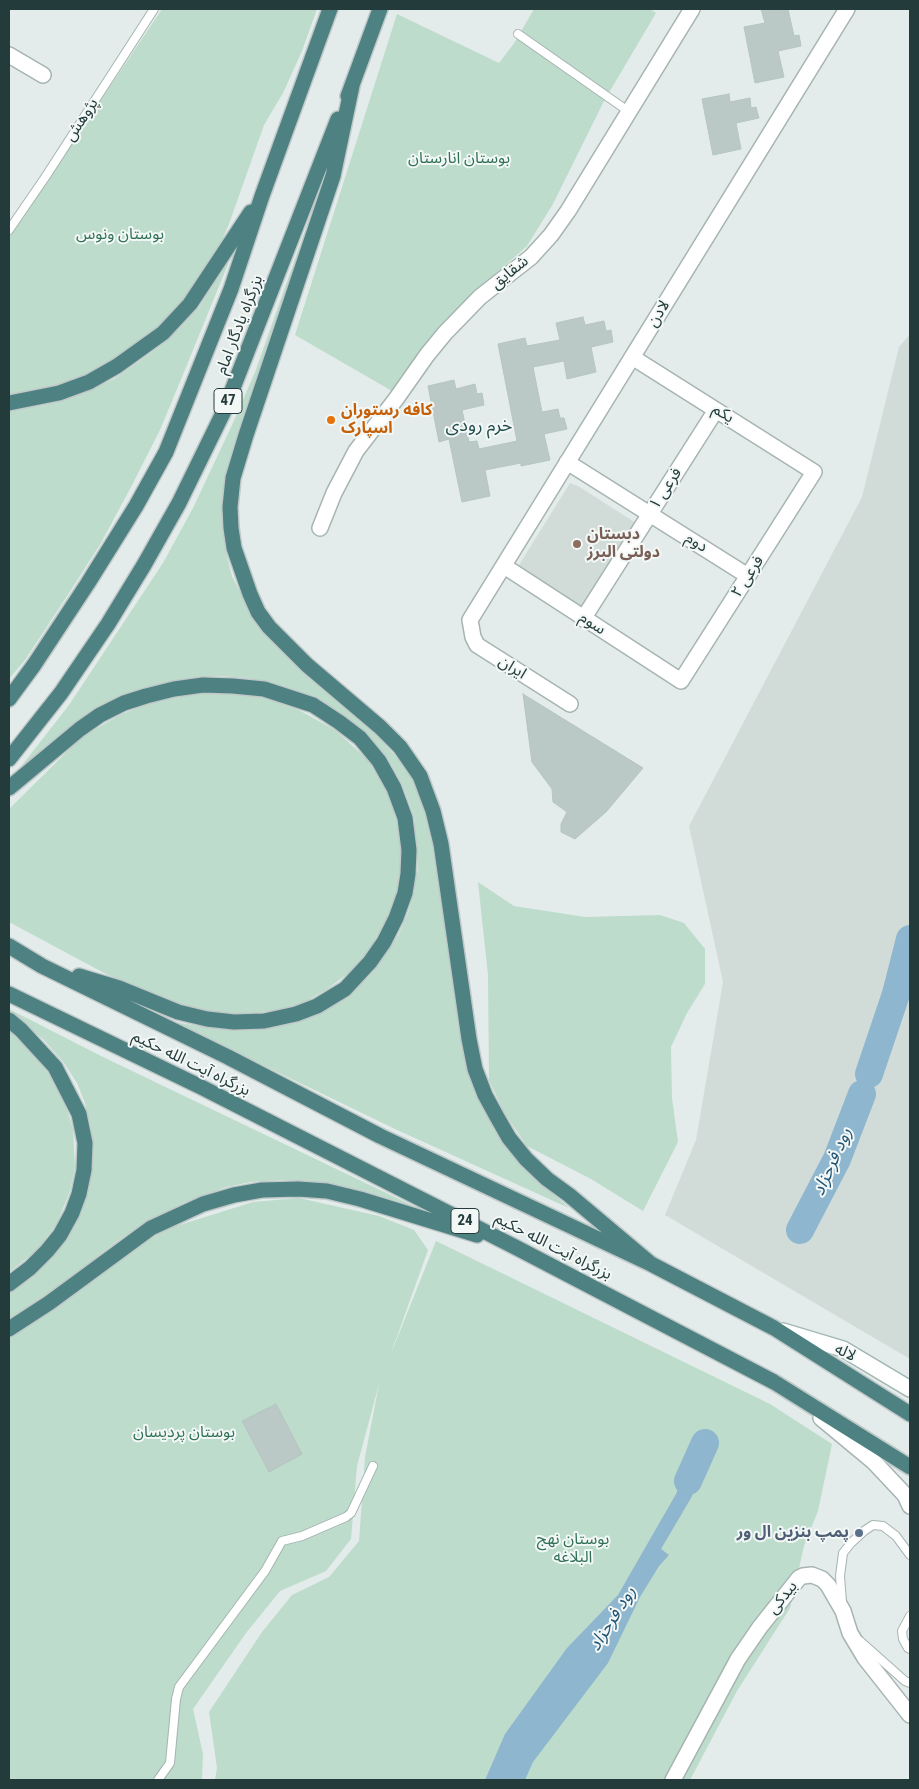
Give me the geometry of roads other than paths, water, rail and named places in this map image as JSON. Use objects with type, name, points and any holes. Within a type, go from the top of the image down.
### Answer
[{"type":"highway","name":"بزرگراه یادگار امام","points":[[9,699],[34,665],[93,575],[149,484],[166,452],[232,288],[262,196],[330,9]]},
{"type":"highway","name":"بزرگراه یادگار امام","points":[[9,759],[60,693],[108,624],[144,565],[201,460],[238,377],[352,86],[380,9]]},
{"type":"highway","points":[[352,86],[333,176],[233,478],[230,528],[234,548],[250,594],[258,612],[269,627],[307,665],[380,727],[400,747],[420,776],[433,811],[441,844],[469,1039],[476,1069],[485,1095],[509,1138],[526,1160],[547,1179],[569,1195],[650,1264]]},
{"type":"highway","points":[[9,403],[59,393],[89,382],[117,366],[163,334],[190,304],[262,196]]},
{"type":"highway","points":[[9,788],[80,728],[124,703],[174,689],[203,685],[232,686],[264,690],[313,705],[360,738],[379,761],[394,788],[405,818],[409,850],[408,874],[405,893],[396,918],[384,942],[370,962],[345,989],[317,1006],[296,1014],[264,1021],[234,1022],[207,1019],[178,1012],[119,988],[42,966]]},
{"type":"highway","name":"بزرگراه آیت الله حکیم","points":[[9,946],[42,966],[228,1057],[380,1136],[477,1180],[650,1264],[774,1328],[910,1414]]},
{"type":"highway","name":"بزرگراه آیت الله حکیم","points":[[9,994],[200,1087],[517,1248],[774,1382],[910,1467]]},
{"type":"highway","points":[[9,1020],[22,1030],[55,1067],[79,1114],[84,1143],[82,1178],[79,1194],[72,1213],[60,1234],[47,1251],[30,1268],[9,1284]]},
{"type":"highway","points":[[9,1328],[49,1303],[151,1228],[203,1204],[234,1195],[262,1190],[298,1188],[327,1191],[360,1199],[517,1248]]},
{"type":"street","name":"شقایق","points":[[320,528],[334,493],[356,451],[445,332],[480,297],[531,257],[551,235],[568,211],[692,9]]},
{"type":"street","name":"لادن","points":[[470,620],[847,9]]},
{"type":"street","points":[[9,55],[43,75]]},
{"type":"street","name":"یکم","points":[[632,357],[814,472]]},
{"type":"street","name":"فرعی ۱","points":[[583,619],[716,410]]},
{"type":"street","name":"دوم","points":[[567,462],[748,576]]},
{"type":"street","name":"فرعی ۲","points":[[681,681],[814,472]]},
{"type":"street","name":"سوم","points":[[504,566],[681,681]]},
{"type":"street","name":"ایران","points":[[470,620],[476,645],[570,704]]},
{"type":"street","name":"لاله","points":[[774,1328],[843,1349],[910,1389]]},
{"type":"street","points":[[774,1382],[841,1433],[874,1462],[905,1495],[910,1506]]},
{"type":"street","name":"بیدکی","points":[[673,1780],[738,1660],[760,1627],[799,1578],[808,1575],[822,1579],[828,1585],[843,1611],[850,1633],[865,1658],[910,1715]]},
{"type":"lane","name":"پژوهش","points":[[9,230],[154,9]]},
{"type":"lane","points":[[518,34],[628,111]]},
{"type":"lane","points":[[158,1780],[170,1763],[176,1699],[179,1687],[265,1571],[282,1541],[302,1536],[351,1513],[373,1466]]},
{"type":"lane","points":[[843,1611],[840,1576],[843,1553],[864,1531],[874,1525],[884,1526],[896,1536],[910,1555]]},
{"type":"lane","points":[[910,1616],[902,1630],[903,1639],[910,1649]]},
{"type":"lane","points":[[850,1633],[905,1681],[910,1683]]},
{"type":"water","points":[[696,1444],[714,1450],[691,1498],[661,1549],[669,1555],[659,1566],[640,1597],[608,1663],[533,1762],[525,1780],[485,1780],[505,1734],[567,1648],[618,1595],[676,1494]]},
{"type":"waterway","name":"رود فرحزاد","points":[[869,1074],[896,994],[910,939]]},
{"type":"waterway","name":"رود فرحزاد","points":[[800,1230],[837,1159],[862,1094]]},
{"type":"waterway","name":"رود فرحزاد","points":[[688,1481],[705,1443]]},
{"type":"place","name":"کافه رستوران اسپارک","points":[[331,420]]},
{"type":"place","name":"دبستان دولتی البرز","points":[[577,544]]},
{"type":"place","name":"پمپ بنزین ال ور","points":[[859,1533]]},
{"type":"district","name":"خرم رودی","points":[[479,426]]},
{"type":"park label","name":"بوستان انارستان","points":[[459,159]]},
{"type":"park label","name":"بوستان ونوس","points":[[120,235]]},
{"type":"park label","name":"بوستان پردیسان","points":[[184,1433]]},
{"type":"park label","name":"بوستان نهج البلاغه","points":[[573,1549]]}]
